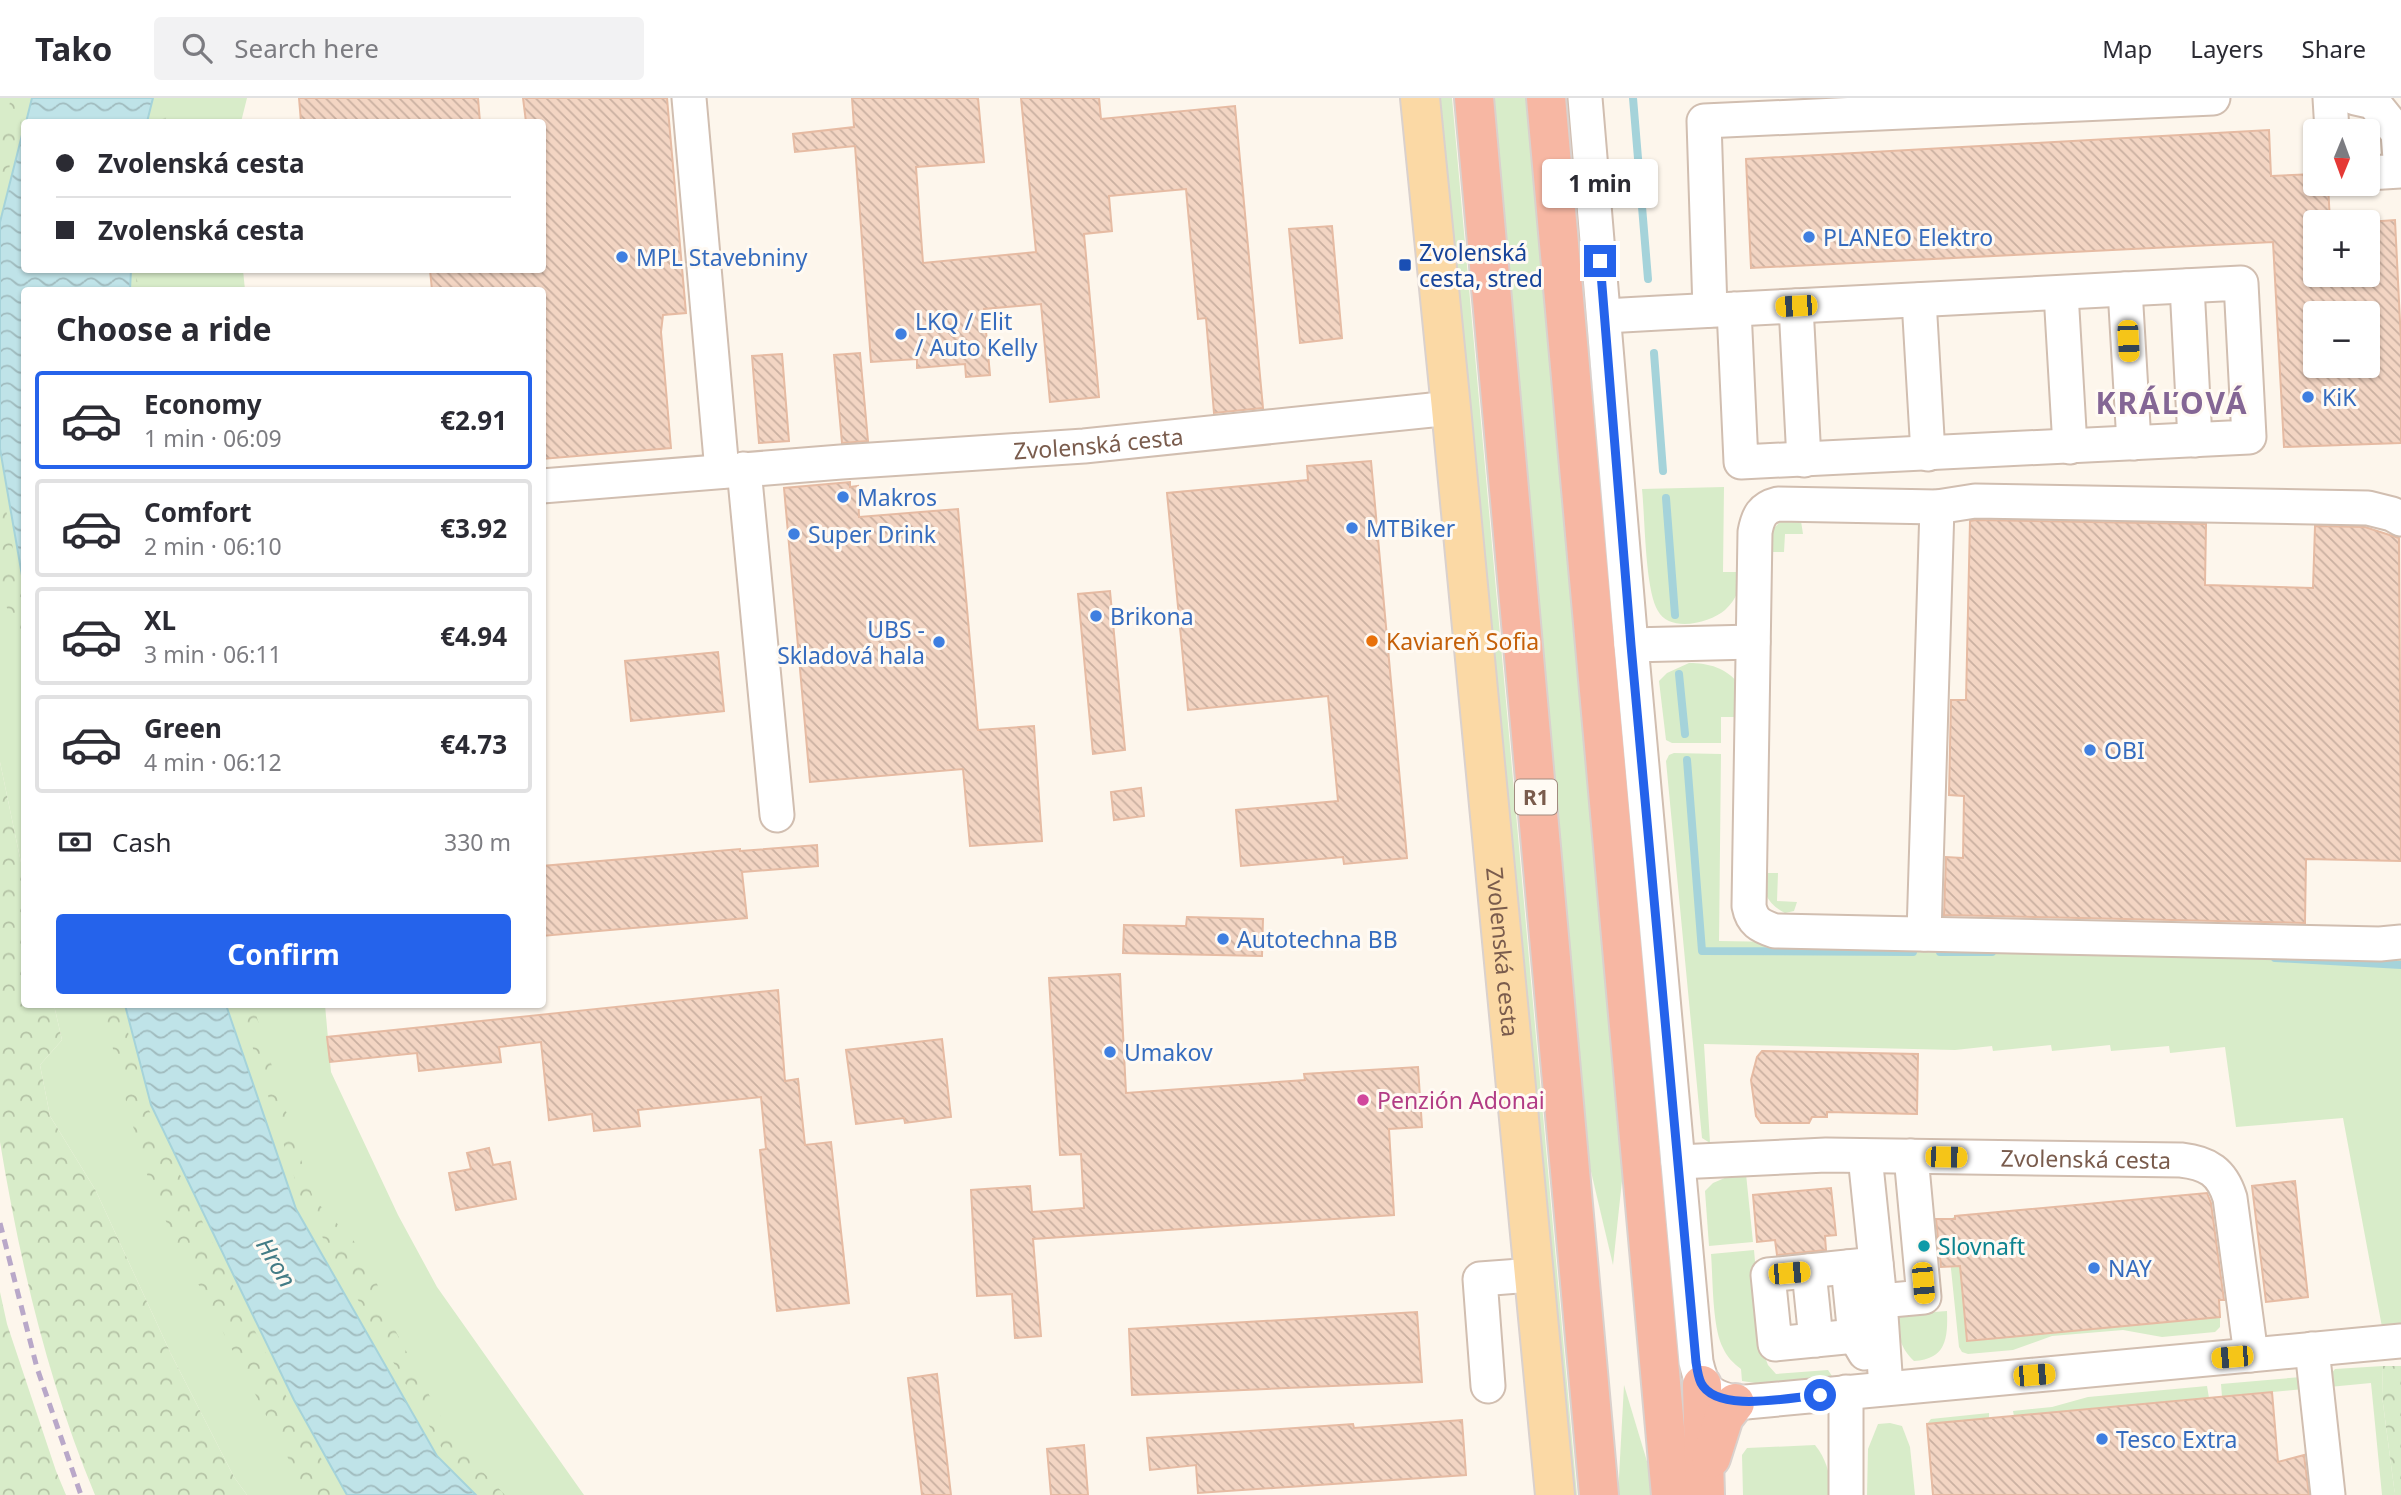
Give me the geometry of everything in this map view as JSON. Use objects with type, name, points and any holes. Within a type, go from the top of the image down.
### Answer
[{"type":"highway","name":"R1","points":[[1474,98],[1599,1495]]},
{"type":"highway","points":[[1546,98],[1671,1495]]},
{"type":"highway","points":[[1702,1385],[1705,1486]]},
{"type":"highway","points":[[1705,1486],[1724,1417],[1735,1403]]},
{"type":"main road","name":"Zvolenská cesta","points":[[1420,98],[1555,1495]]},
{"type":"street","points":[[689,98],[777,815]]},
{"type":"street","points":[[1586,98],[1631,645],[1696,1362],[1702,1385],[1717,1397],[1735,1403],[2401,1341]]},
{"type":"street","points":[[1605,316],[1722,310],[1796,306],[1919,300],[2061,292],[2241,283],[2249,437],[1741,462],[1722,310],[1704,121],[2213,98]]},
{"type":"street","points":[[2330,98],[2331,119]]},
{"type":"street","points":[[2355,98],[2372,102],[2398,133],[2401,171],[2380,172]]},
{"type":"street","points":[[2187,286],[2195,440]]},
{"type":"street","points":[[2125,289],[2134,443]]},
{"type":"street","points":[[2061,292],[2070,447]]},
{"type":"street","points":[[1919,300],[1928,454]]},
{"type":"street","points":[[1796,306],[1804,460]]},
{"type":"street","name":"Zvolenská cesta","points":[[546,486],[1084,446],[1451,408]]},
{"type":"street","points":[[2397,517],[2368,508],[1988,501],[1937,507],[1778,503],[1766,507],[1757,519],[1755,532],[1749,906],[1751,917],[1760,926],[1775,931],[2380,944],[2401,942]]},
{"type":"street","points":[[1924,934],[1937,507]]},
{"type":"street","points":[[1631,645],[1753,642]]},
{"type":"street","points":[[1825,1339],[1830,1269],[1865,1156]]},
{"type":"street","points":[[1886,1388],[1825,1339],[1775,1344],[1768,1275],[1830,1269],[1880,1301],[1924,1297],[1911,1156]]},
{"type":"street","name":"Zvolenská cesta","points":[[1678,1163],[1911,1156],[2182,1160],[2202,1164],[2213,1168],[2230,1198],[2251,1355]]},
{"type":"street","points":[[1488,1386],[1479,1279],[1533,1275]]},
{"type":"street","points":[[1880,1301],[1886,1388]]},
{"type":"street","points":[[2312,1349],[2328,1495]]},
{"type":"street","points":[[1846,1392],[1846,1495]]},
{"type":"green space","points":[[0,98],[32,98],[27,119],[21,119],[21,141],[0,222]]},
{"type":"green space","points":[[11,98],[27,98],[0,204],[0,143]]},
{"type":"green space","points":[[153,98],[247,98],[242,119],[148,119]]},
{"type":"green space","points":[[159,98],[171,98],[166,119],[155,119]]},
{"type":"green space","points":[[1436,98],[1452,98],[1577,1495],[1568,1495]]},
{"type":"green space","points":[[1492,98],[1529,98],[1624,1162],[1613,1265],[1589,1163]]},
{"type":"green space","points":[[131,273],[243,273],[245,287],[130,287]]},
{"type":"green space","points":[[137,273],[147,273],[146,287],[136,287]]},
{"type":"green space","points":[[0,449],[21,570],[21,863],[0,762]]},
{"type":"green space","points":[[0,475],[21,595],[21,650],[0,587]]},
{"type":"green space","points":[[1724,487],[1723,572],[1741,572],[1737,592],[1733,602],[1725,610],[1710,619],[1690,624],[1671,622],[1658,611],[1650,587],[1642,489]]},
{"type":"green space","points":[[1784,518],[1801,521],[1803,534],[1785,534],[1784,552],[1766,552],[1772,530]]},
{"type":"green space","points":[[1689,663],[1717,667],[1739,684],[1738,717],[1721,717],[1721,743],[1672,743],[1666,740],[1659,681],[1667,673]]},
{"type":"green space","points":[[1721,754],[1719,941],[2401,955],[2401,1325],[2382,1327],[2343,1118],[2236,1127],[2225,1047],[2170,1053],[2169,1046],[2111,1051],[2110,1045],[2052,1051],[2051,1045],[1993,1051],[1992,1046],[1955,1050],[1704,1044],[1710,1143],[1702,1138],[1666,761],[1669,755]]},
{"type":"green space","points":[[0,762],[21,863],[21,1008],[55,1008],[62,1040],[40,1065],[50,1116],[96,1191],[171,1354],[234,1477],[247,1495],[95,1495],[63,1409],[37,1321],[0,1142]]},
{"type":"green space","points":[[1759,873],[1778,873],[1777,901],[1797,902],[1794,911],[1785,913],[1770,901]]},
{"type":"green space","points":[[55,1008],[126,1008],[151,1105],[294,1400],[347,1495],[247,1495],[234,1477],[171,1354],[96,1191],[50,1116],[40,1065],[62,1040]]},
{"type":"green space","points":[[103,1008],[122,1008],[147,1106],[289,1402],[342,1495],[307,1495],[154,1198]]},
{"type":"green space","points":[[227,1008],[325,1008],[331,1072],[398,1215],[437,1287],[584,1495],[476,1495],[437,1456],[296,1209]]},
{"type":"green space","points":[[240,1008],[254,1008],[313,1198],[365,1253],[395,1330],[454,1442],[505,1495],[487,1495],[444,1452],[302,1201]]},
{"type":"green space","points":[[1734,1174],[1746,1174],[1753,1242],[1709,1246],[1705,1191],[1713,1183]]},
{"type":"green space","points":[[1955,1216],[1967,1341],[2220,1317],[2220,1327],[2215,1332],[2162,1337],[2123,1330],[2052,1336],[2013,1350],[1968,1354],[1962,1352],[1959,1347],[1947,1230],[1948,1221]]},
{"type":"green space","points":[[1754,1250],[1763,1352],[1768,1365],[1776,1374],[1828,1370],[1834,1379],[1768,1385],[1742,1381],[1741,1369],[1728,1357],[1719,1339],[1711,1254]]},
{"type":"green space","points":[[0,1292],[7,1324],[66,1495],[0,1495]]},
{"type":"green space","points":[[1947,1311],[1947,1330],[1943,1346],[1933,1356],[1914,1361],[1903,1346],[1895,1315]]},
{"type":"green space","points":[[2383,1366],[2382,1396],[2395,1495],[2382,1495],[2371,1383],[2329,1387],[2330,1375],[2335,1369]]},
{"type":"green space","points":[[2383,1366],[2401,1366],[2401,1495],[2395,1495],[2382,1396]]},
{"type":"green space","points":[[2301,1377],[2304,1389],[2222,1397],[2221,1384]]},
{"type":"green space","points":[[1624,1385],[1649,1468],[1654,1495],[1618,1495]]},
{"type":"green space","points":[[2207,1386],[2209,1398],[2014,1416],[2013,1411],[2052,1407],[2088,1397]]},
{"type":"green space","points":[[1989,1413],[1989,1419],[1927,1424],[1931,1419]]},
{"type":"green space","points":[[1878,1424],[1902,1426],[1910,1447],[1915,1495],[1867,1495],[1868,1449]]},
{"type":"green space","points":[[1815,1445],[1823,1456],[1827,1469],[1830,1495],[1743,1495],[1742,1455],[1747,1448]]},
{"type":"water","points":[[32,98],[153,98],[148,119],[27,119]]},
{"type":"water","points":[[21,139],[21,273],[131,273],[130,287],[21,287],[21,570],[0,449],[0,222]]},
{"type":"water","name":"Hron","points":[[126,1008],[227,1008],[296,1209],[437,1456],[476,1495],[347,1495],[294,1400],[151,1105]]},
{"type":"building","points":[[299,98],[478,98],[480,119],[301,119]]},
{"type":"building","points":[[523,98],[667,98],[686,313],[663,315],[661,332],[671,448],[546,459],[546,287],[432,287],[430,273],[546,273],[546,119],[526,119]]},
{"type":"building","points":[[852,98],[978,98],[984,162],[916,167],[923,263],[1036,252],[1021,98],[1099,98],[1101,119],[1235,106],[1263,408],[1214,413],[1206,318],[1198,319],[1186,189],[1109,196],[1112,231],[1084,234],[1099,397],[1050,402],[1041,304],[984,309],[990,375],[966,377],[965,364],[917,368],[917,359],[871,362],[855,146],[795,152],[793,134],[854,127]]},
{"type":"building","points":[[2269,130],[2271,176],[2303,175],[2303,196],[2329,196],[2329,210],[2303,210],[2303,287],[2380,287],[2380,221],[2395,220],[2401,342],[2401,443],[2284,447],[2273,242],[1751,268],[1746,159]]},
{"type":"building","points":[[1332,226],[1342,338],[1300,343],[1289,229]]},
{"type":"building","points":[[860,353],[868,441],[842,443],[834,355]]},
{"type":"building","points":[[782,354],[789,441],[759,443],[752,356]]},
{"type":"building","points":[[1371,461],[1407,858],[1344,864],[1343,857],[1241,866],[1236,810],[1338,801],[1328,696],[1188,710],[1167,493],[1308,480],[1307,466]]},
{"type":"building","points":[[850,482],[850,487],[858,486],[859,517],[958,509],[978,730],[1034,726],[1042,841],[970,846],[963,769],[810,782],[784,488]]},
{"type":"building","points":[[1970,521],[2206,524],[2205,585],[2313,588],[2315,526],[2365,527],[2399,538],[2401,861],[2306,859],[2305,923],[1944,915],[1946,857],[1963,858],[1964,796],[1949,795],[1951,700],[1966,700]]},
{"type":"building","points":[[1110,591],[1125,750],[1093,754],[1078,594]]},
{"type":"building","points":[[718,652],[724,711],[631,721],[625,661]]},
{"type":"building","points":[[1141,788],[1144,816],[1114,820],[1111,792]]},
{"type":"building","points":[[817,845],[818,866],[742,872],[747,918],[546,936],[546,866]]},
{"type":"building","points":[[1187,917],[1263,919],[1262,956],[1123,953],[1124,925],[1186,926]]},
{"type":"building","points":[[1120,974],[1126,1093],[1305,1080],[1304,1074],[1418,1067],[1422,1127],[1389,1129],[1394,1215],[1033,1239],[1041,1336],[1015,1338],[1012,1294],[977,1296],[971,1190],[1030,1186],[1032,1212],[1084,1208],[1081,1154],[1060,1155],[1049,978]]},
{"type":"building","points":[[778,990],[785,1081],[798,1079],[805,1145],[831,1142],[849,1303],[777,1311],[760,1150],[766,1149],[761,1097],[638,1110],[640,1126],[594,1131],[592,1114],[549,1120],[541,1042],[499,1047],[501,1062],[419,1071],[417,1053],[330,1062],[327,1037]]},
{"type":"building","points":[[942,1039],[951,1117],[905,1123],[904,1118],[856,1124],[846,1050]]},
{"type":"building","points":[[1762,1051],[1918,1054],[1917,1114],[1827,1112],[1827,1117],[1812,1117],[1809,1123],[1761,1123],[1756,1116],[1751,1080],[1757,1057]]},
{"type":"building","points":[[489,1148],[493,1165],[510,1162],[516,1199],[456,1210],[449,1173],[471,1169],[467,1153]]},
{"type":"building","points":[[2295,1181],[2308,1297],[2266,1302],[2252,1186]]},
{"type":"building","points":[[1831,1188],[1836,1235],[1825,1236],[1826,1250],[1777,1255],[1775,1240],[1757,1242],[1753,1195]]},
{"type":"building","points":[[2207,1193],[2211,1203],[2224,1300],[2219,1300],[2220,1317],[1967,1341],[1960,1266],[1941,1267],[1936,1219]]},
{"type":"building","points":[[1417,1312],[1422,1382],[1132,1395],[1129,1329]]},
{"type":"building","points":[[937,1374],[951,1495],[922,1495],[908,1378]]},
{"type":"building","name":"Tesco Extra","points":[[2272,1392],[2278,1462],[2304,1455],[2309,1495],[1933,1495],[1927,1424]]},
{"type":"building","points":[[1462,1420],[1466,1475],[1198,1493],[1196,1465],[1150,1470],[1147,1438],[1353,1424],[1354,1428]]},
{"type":"building","points":[[1084,1445],[1088,1495],[1051,1495],[1047,1449]]},
{"type":"waterway","points":[[1633,98],[1648,279]]},
{"type":"waterway","points":[[1654,353],[1663,471]]},
{"type":"waterway","points":[[1666,498],[1675,615]]},
{"type":"waterway","points":[[1679,674],[1685,734]]},
{"type":"waterway","points":[[1687,760],[1702,951],[1913,952]]},
{"type":"waterway","points":[[1940,952],[1992,952]]},
{"type":"waterway","points":[[2275,958],[2401,965]]},
{"type":"railway","points":[[0,1223],[37,1368],[81,1495]]},
{"type":"place","name":"PLANEO Elektro","points":[[1809,237]]},
{"type":"place","name":"MPL Stavebniny","points":[[622,257]]},
{"type":"place","name":"Zvolenská cesta, stred","points":[[1405,265]]},
{"type":"place","name":"LKQ / Elit / Auto Kelly","points":[[901,334]]},
{"type":"place","name":"KiK","points":[[2308,397]]},
{"type":"place","name":"Makros","points":[[843,497]]},
{"type":"place","name":"MTBiker","points":[[1352,528]]},
{"type":"place","name":"Super Drink","points":[[794,534]]},
{"type":"place","name":"Brikona","points":[[1096,616]]},
{"type":"place","name":"Kaviareň Sofia","points":[[1372,641]]},
{"type":"place","name":"UBS - Skladová hala","points":[[939,642]]},
{"type":"place","name":"OBI","points":[[2090,750]]},
{"type":"place","name":"Autotechna BB","points":[[1223,939]]},
{"type":"place","name":"Umakov","points":[[1110,1052]]},
{"type":"place","name":"Penzión Adonai","points":[[1363,1100]]},
{"type":"place","name":"Slovnaft","points":[[1924,1246]]},
{"type":"place","name":"NAY","points":[[2094,1268]]},
{"type":"place","name":"Tesco Extra","points":[[2102,1439]]},
{"type":"district","name":"KRÁĽOVÁ","points":[[2172,402]]},
{"type":"route","points":[[1600,261],[1631,645],[1696,1362],[1702,1385],[1717,1397],[1735,1403],[1820,1395]]}]
